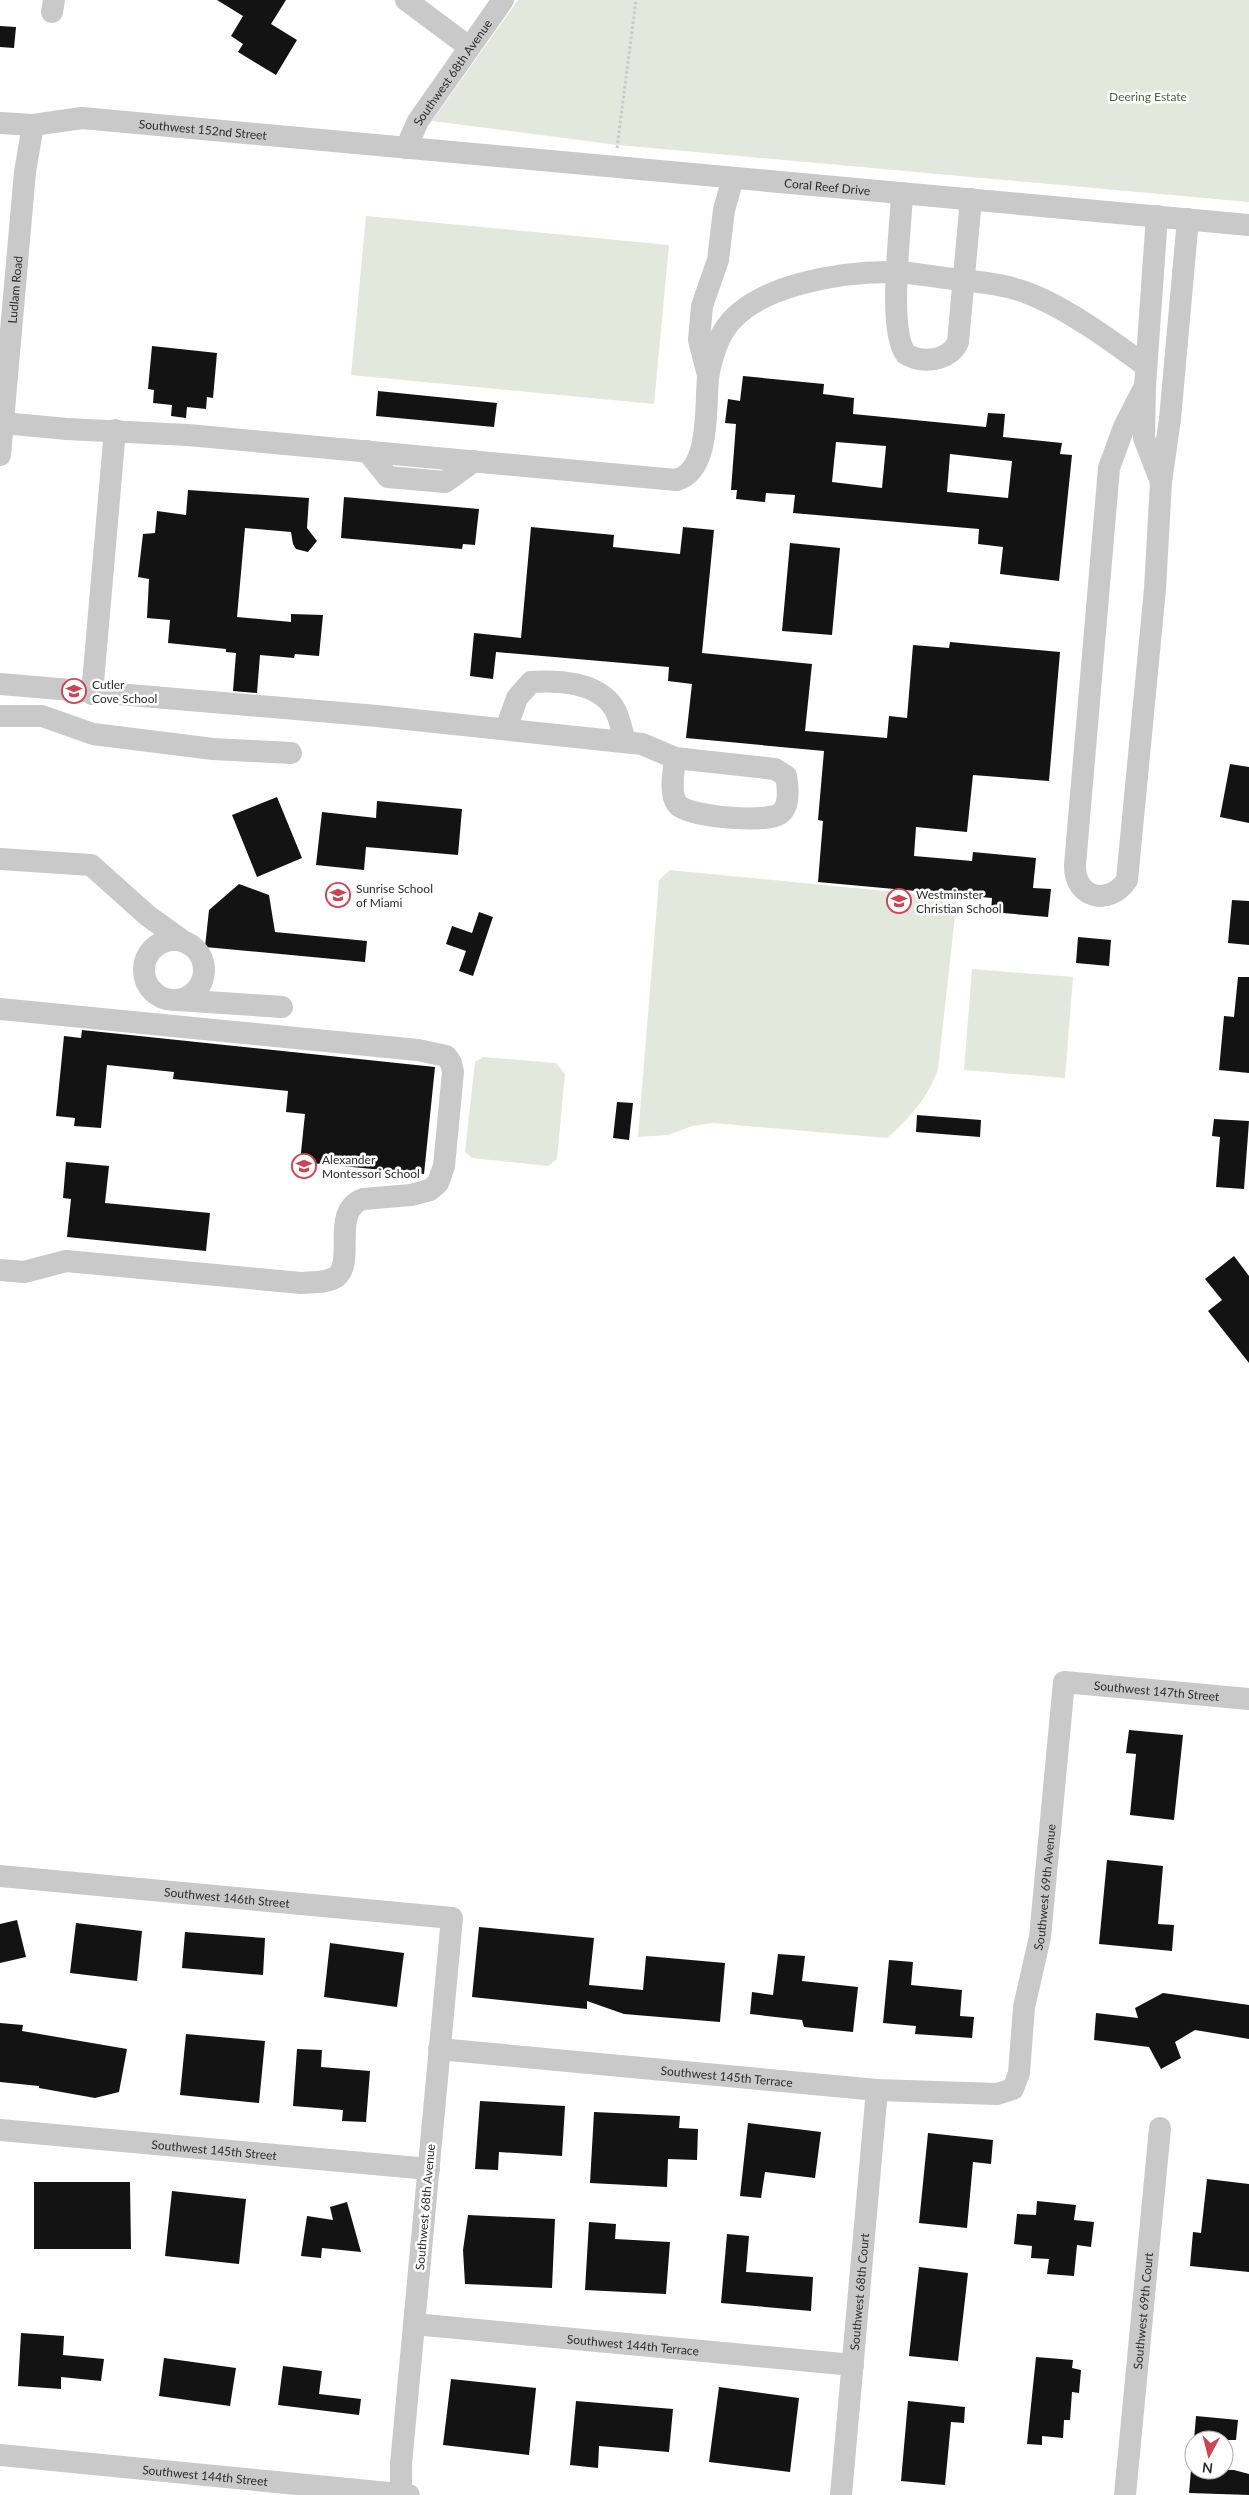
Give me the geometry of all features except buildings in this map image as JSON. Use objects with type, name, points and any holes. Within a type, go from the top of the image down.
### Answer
[{"type":"street","points":[[406,0],[469,47]]},
{"type":"street","name":"Southwest 68th Avenue","points":[[406,148],[418,121],[503,0]]},
{"type":"street","name":"Southwest 152nd Street","points":[[0,123],[32,124],[82,118],[406,148]]},
{"type":"street","name":"Ludlam Road","points":[[0,455],[25,172],[32,124]]},
{"type":"street","name":"Coral Reef Drive","points":[[406,148],[1249,225]]},
{"type":"street","points":[[708,376],[699,340],[702,306],[718,260],[724,210],[733,178]]},
{"type":"street","points":[[902,194],[897,272],[898,340],[906,354],[917,358],[941,358],[955,348],[958,342],[971,199]]},
{"type":"street","points":[[1157,216],[1145,376],[1144,438],[1161,482]]},
{"type":"street","points":[[1145,376],[1109,468],[1075,865],[1078,884],[1095,896],[1115,893],[1127,880],[1154,589],[1161,482],[1170,419],[1188,219]]},
{"type":"street","points":[[3,422],[188,434],[669,480],[680,479],[692,469],[700,457],[708,376],[723,332],[737,314],[756,301],[789,288],[836,276],[897,272],[1007,286],[1044,300],[1145,376]]},
{"type":"street","points":[[1113,458],[1121,454],[1148,451],[1160,441],[1170,419]]},
{"type":"street","points":[[92,694],[115,430]]},
{"type":"street","points":[[506,729],[517,698],[527,687],[532,682],[550,681],[576,684],[600,695],[614,708],[625,742]]},
{"type":"street","points":[[0,684],[92,694],[377,716],[642,744],[675,758],[776,769],[786,776],[788,789],[785,808],[780,814],[756,819],[696,813],[682,809],[676,803],[673,794],[675,758]]},
{"type":"street","points":[[0,716],[42,716],[92,734],[213,749],[291,753]]},
{"type":"street","points":[[0,859],[91,865],[148,916],[199,954],[208,987],[214,995],[230,1004]]},
{"type":"street","points":[[148,916],[148,944],[144,962],[146,981],[150,989],[158,996],[176,1000],[282,1007]]},
{"type":"street","points":[[144,962],[148,953],[163,942],[173,940],[183,942]]},
{"type":"street","points":[[176,1000],[195,992],[204,974]]},
{"type":"street","points":[[0,1009],[418,1050],[446,1056],[452,1063],[453,1072],[444,1166],[438,1183],[430,1190],[411,1195],[363,1199],[357,1202],[350,1211],[346,1223],[342,1269],[335,1277],[328,1280],[301,1283],[66,1262],[24,1272],[0,1270]]},
{"type":"street","name":"Southwest 147th Street","points":[[1064,1682],[1249,1699]]},
{"type":"street","name":"Southwest 69th Avenue","points":[[1013,2089],[1019,2073],[1024,2008],[1040,1937],[1064,1682]]},
{"type":"street","name":"Southwest 146th Street","points":[[0,1876],[452,1918]]},
{"type":"street","name":"Southwest 68th Avenue","points":[[404,2495],[400,2464],[452,1918]]},
{"type":"street","name":"Southwest 145th Terrace","points":[[439,2049],[877,2090],[998,2094],[1013,2089]]},
{"type":"street","name":"Southwest 68th Court","points":[[840,2495],[877,2090]]},
{"type":"street","name":"Southwest 69th Court","points":[[1125,2495],[1160,2128]]},
{"type":"street","name":"Southwest 145th Street","points":[[0,2130],[429,2169]]},
{"type":"street","name":"Southwest 144th Terrace","points":[[414,2324],[853,2365]]},
{"type":"street","name":"Southwest 144th Street","points":[[0,2455],[404,2495]]},
{"type":"path","points":[[615,167],[636,0]]},
{"type":"green space","name":"Deering Estate","points":[[518,0],[1249,0],[1249,202],[618,145],[432,121]]},
{"type":"green space","points":[[366,216],[669,245],[654,404],[351,375]]},
{"type":"green space","points":[[670,870],[957,898],[938,1069],[924,1098],[903,1123],[887,1138],[713,1123],[692,1126],[668,1135],[638,1137],[659,880]]},
{"type":"green space","points":[[972,969],[1073,977],[1065,1078],[964,1070]]},
{"type":"green space","points":[[483,1057],[556,1063],[565,1074],[557,1159],[548,1166],[472,1158],[465,1152],[475,1062]]},
{"type":"place","name":"Cutler Cove School","points":[[74,691]]},
{"type":"place","name":"Sunrise School of Miami","points":[[338,895]]},
{"type":"place","name":"Westminster Christian School","points":[[899,901]]},
{"type":"place","name":"Alexander Montessori School","points":[[304,1166]]}]
